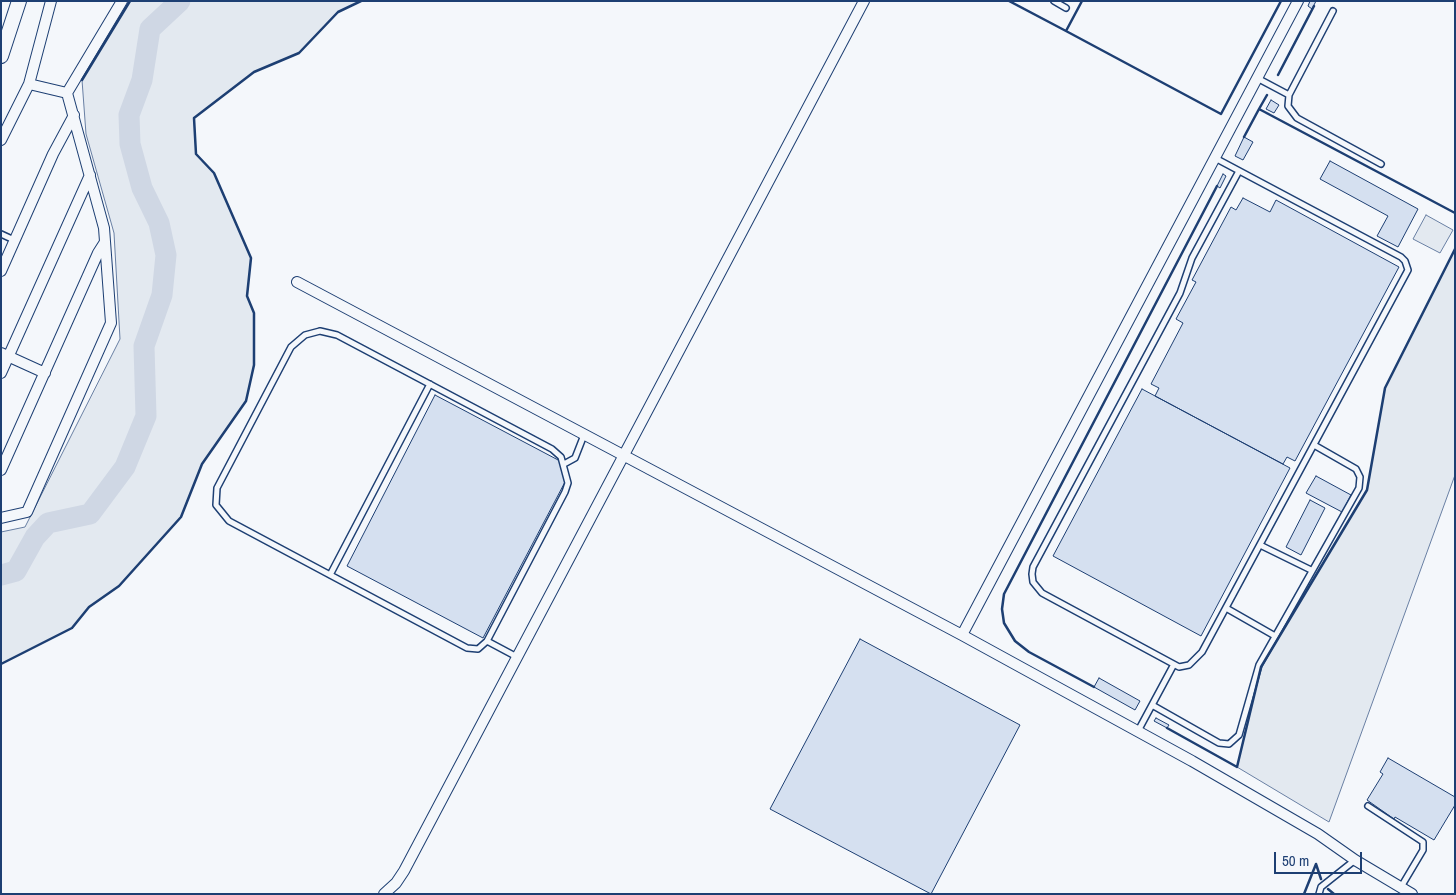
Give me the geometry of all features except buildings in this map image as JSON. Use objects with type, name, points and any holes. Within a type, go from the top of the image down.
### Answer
[{"type":"street","points":[[1,56],[19,1]]},
{"type":"street","points":[[1,140],[29,84],[51,1]]},
{"type":"street","points":[[1,518],[27,512],[111,323],[104,228],[67,93],[122,1]]},
{"type":"street","points":[[384,894],[396,882],[404,870],[864,1]]},
{"type":"street","points":[[962,635],[1298,1]]},
{"type":"street","points":[[29,84],[67,93]]},
{"type":"street","points":[[1,270],[53,154],[74,115]]},
{"type":"street","points":[[1,373],[5,355],[90,175]]},
{"type":"street","points":[[1,470],[98,253],[106,242]]},
{"type":"street","points":[[297,282],[962,635],[1137,731],[1266,803],[1412,894]]},
{"type":"street","points":[[5,355],[45,373]]},
{"type":"lane","points":[[1054,1],[1066,8]]},
{"type":"lane","points":[[1333,11],[1288,95],[1290,110],[1297,118],[1381,164]]},
{"type":"lane","points":[[1257,78],[1288,95]]},
{"type":"lane","points":[[1215,158],[1400,257],[1407,265],[1406,274],[1226,608],[1197,658],[1184,667],[1173,666],[1042,593],[1033,582],[1032,574],[1033,567],[1180,293],[1192,258],[1239,171]]},
{"type":"lane","points":[[1,234],[15,240]]},
{"type":"lane","points":[[320,331],[337,335],[555,450],[564,464],[568,483],[565,492],[487,641],[478,649],[467,648],[225,518],[215,501],[217,488],[291,347],[305,334],[320,331]]},
{"type":"lane","points":[[330,575],[430,384]]},
{"type":"lane","points":[[564,464],[575,458],[584,435]]},
{"type":"lane","points":[[1152,705],[1219,743],[1232,743],[1241,732],[1256,671],[1311,570],[1358,493],[1360,478],[1356,469],[1314,445]]},
{"type":"lane","points":[[1260,545],[1311,570]]},
{"type":"lane","points":[[1226,608],[1275,636]]},
{"type":"lane","points":[[487,641],[517,657]]},
{"type":"lane","points":[[1137,731],[1173,666]]},
{"type":"lane","points":[[1368,806],[1423,842],[1423,850],[1401,887]]},
{"type":"lane","points":[[1319,894],[1321,887],[1356,860]]},
{"type":"shaded area","points":[[130,1],[361,1],[338,12],[299,53],[254,72],[194,118],[196,154],[214,173],[251,258],[247,296],[254,313],[254,365],[246,401],[202,464],[181,517],[119,586],[89,607],[72,628],[1,664],[1,532],[25,527],[120,339],[114,233],[86,134],[82,80]]},
{"type":"shaded area","points":[[1426,215],[1453,230],[1440,253],[1413,239]]},
{"type":"shaded area","points":[[1455,249],[1455,475],[1329,822],[1237,767],[1261,667],[1367,490],[1385,388]]},
{"type":"waterway","points":[[1,575],[16,571],[35,537],[48,523],[90,514],[125,467],[146,416],[144,346],[162,295],[166,255],[159,223],[142,188],[130,144],[129,115],[142,80],[150,29],[180,1]]},
{"type":"wall","points":[[82,80],[130,1]]},
{"type":"wall","points":[[1,664],[72,628],[89,607],[119,586],[181,517],[202,464],[246,401],[254,365],[254,313],[247,296],[251,258],[214,173],[196,154],[194,118],[254,72],[299,53],[338,12],[361,1]]},
{"type":"wall","points":[[1009,1],[1066,31]]},
{"type":"wall","points":[[1082,1],[1066,31],[1221,114],[1281,1]]},
{"type":"wall","points":[[1278,75],[1314,6]]},
{"type":"wall","points":[[1259,109],[1267,95]]},
{"type":"wall","points":[[1244,137],[1259,109],[1455,213]]},
{"type":"wall","points":[[1094,687],[1029,652],[1015,641],[1004,623],[1002,609],[1004,594],[1217,186]]},
{"type":"wall","points":[[1167,728],[1237,767],[1261,667],[1367,490],[1385,388],[1455,249]]},
{"type":"wall","points":[[1304,894],[1316,864],[1321,879]]},
{"type":"wall","points":[[1328,889],[1334,894]]}]
